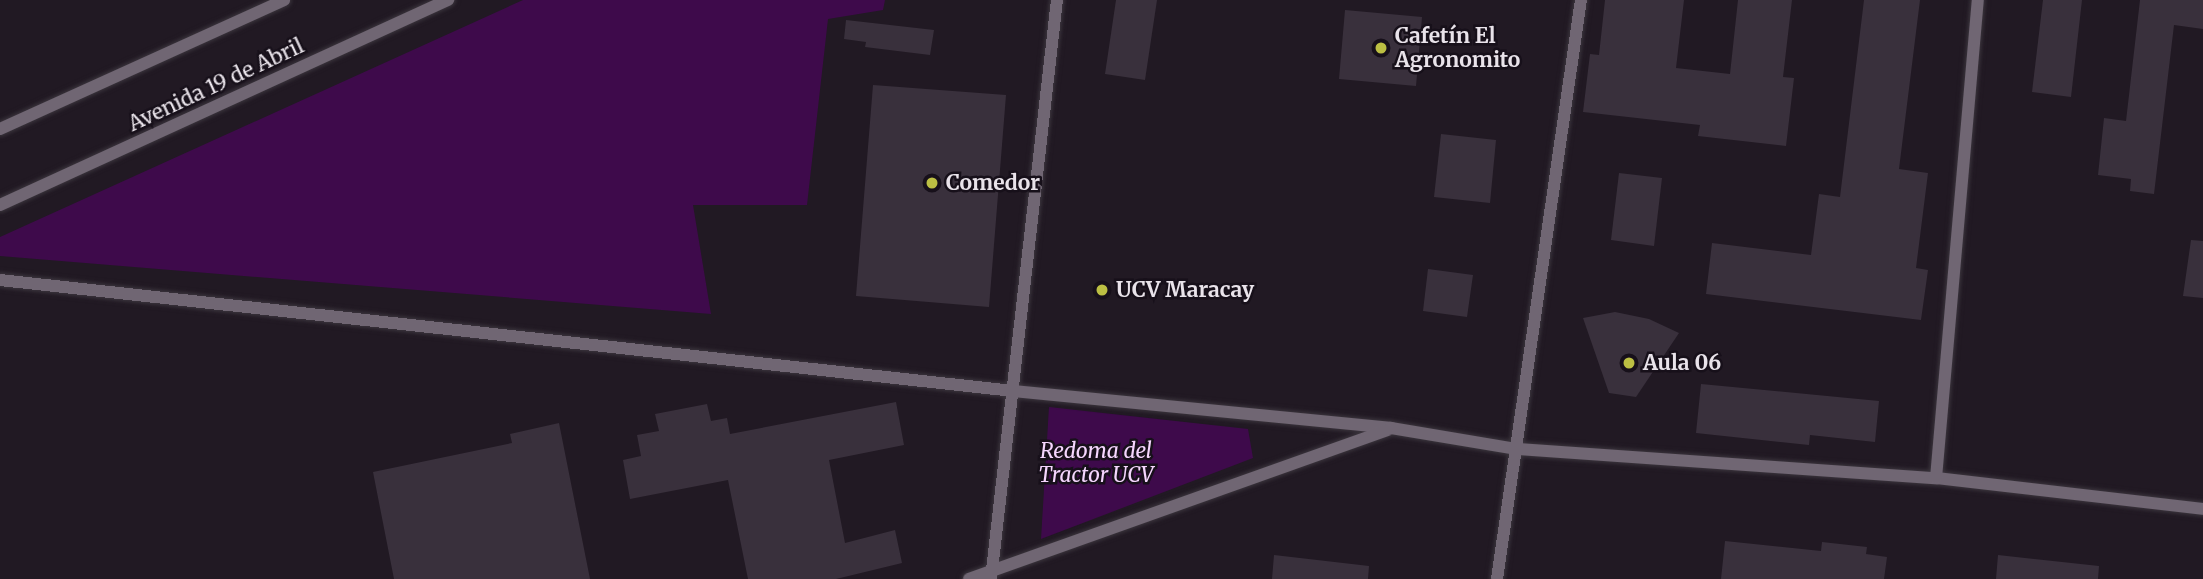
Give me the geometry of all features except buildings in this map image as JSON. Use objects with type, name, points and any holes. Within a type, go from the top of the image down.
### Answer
[{"type":"lane","points":[[0,129],[284,0]]},
{"type":"lane","name":"Avenida 19 de Abril","points":[[0,205],[448,0]]},
{"type":"lane","points":[[992,574],[1057,0]]},
{"type":"lane","points":[[1497,579],[1581,0]]},
{"type":"lane","points":[[1936,478],[1978,0]]},
{"type":"lane","points":[[0,280],[1014,391],[1391,428],[1517,449],[1936,478],[2203,509]]},
{"type":"lane","points":[[969,579],[992,574],[1391,428]]},
{"type":"green space","points":[[523,0],[885,0],[883,10],[828,19],[807,205],[693,205],[711,314],[0,256],[0,237]]},
{"type":"green space","name":"Redoma del Tractor UCV","points":[[1049,407],[1248,429],[1253,458],[1041,539]]},
{"type":"place","name":"Cafetín El Agronomito","points":[[1381,48]]},
{"type":"place","name":"Comedor","points":[[932,183]]},
{"type":"place","name":"UCV Maracay","points":[[1102,290]]},
{"type":"place","name":"Aula 06","points":[[1629,363]]}]
